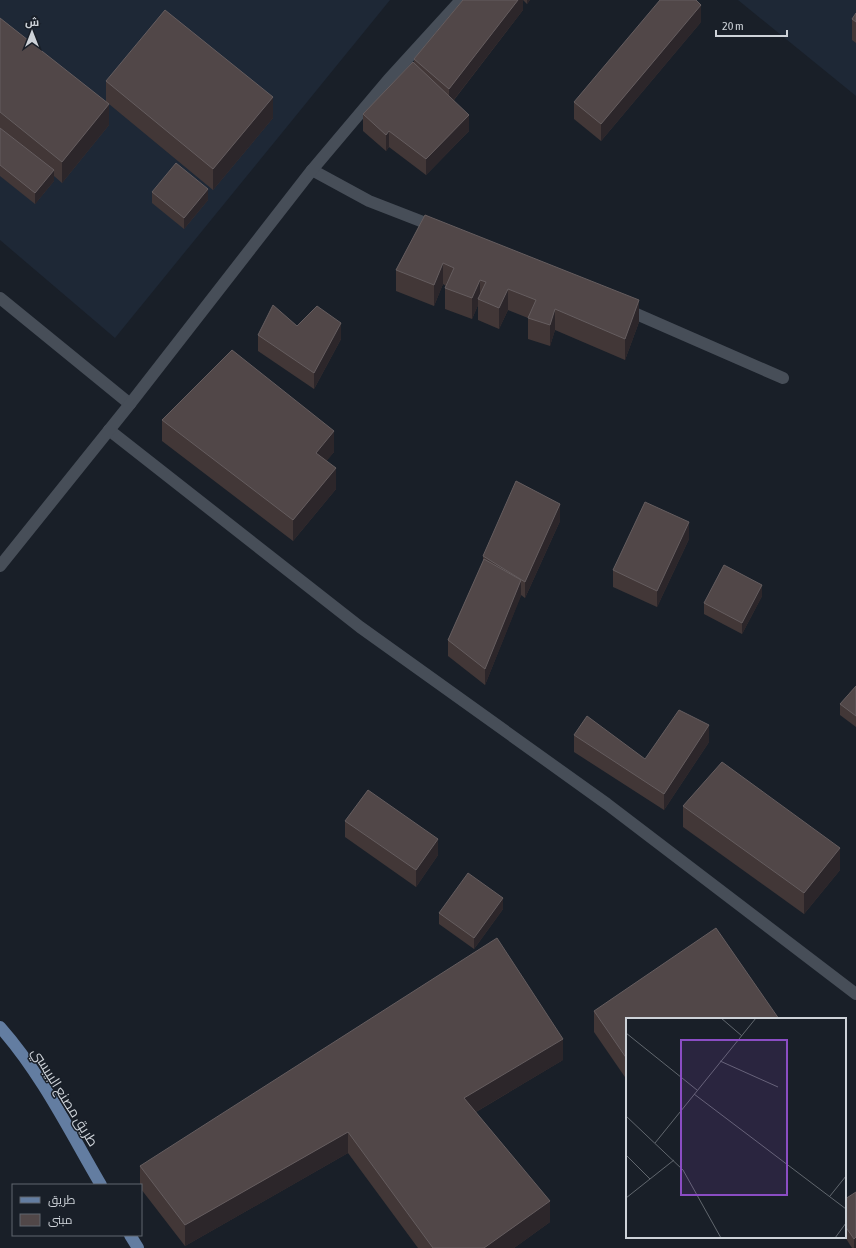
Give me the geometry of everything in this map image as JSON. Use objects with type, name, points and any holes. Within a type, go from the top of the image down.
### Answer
[{"type":"main road","name":"طريق مصنع البيبسي","points":[[0,1027],[14,1043],[48,1094],[100,1184]]},
{"type":"main road","points":[[131,1236],[138,1248]]},
{"type":"street","points":[[0,566],[130,404],[312,170],[388,80],[462,0]]},
{"type":"street","points":[[312,170],[369,201],[445,231]]},
{"type":"street","points":[[0,298],[130,404]]},
{"type":"street","points":[[617,306],[783,378]]},
{"type":"street","points":[[109,430],[360,627],[607,804],[856,994]]},
{"type":"shaded area","points":[[0,0],[390,0],[115,338],[0,240]]},
{"type":"shaded area","points":[[738,0],[856,0],[856,96]]},
{"type":"building","points":[[463,0],[518,0],[449,89],[414,59]]},
{"type":"building","points":[[660,0],[696,0],[701,5],[601,124],[574,102]]},
{"type":"building","points":[[165,10],[273,97],[213,169],[106,81]]},
{"type":"building","points":[[856,13],[856,22],[852,19]]},
{"type":"building","points":[[0,18],[109,104],[62,162],[0,112]]},
{"type":"building","points":[[413,62],[469,115],[426,159],[389,131],[386,135],[363,114]]},
{"type":"building","points":[[0,128],[54,170],[35,193],[0,165]]},
{"type":"building","points":[[176,163],[208,189],[184,218],[152,192]]},
{"type":"building","points":[[425,215],[639,300],[625,339],[555,309],[550,325],[528,318],[536,300],[508,289],[499,308],[478,299],[486,282],[480,280],[472,298],[445,288],[454,268],[443,263],[434,285],[396,270]]},
{"type":"building","points":[[273,305],[297,326],[317,306],[341,323],[314,373],[258,335]]},
{"type":"building","points":[[232,350],[334,431],[316,453],[336,468],[293,520],[162,420]]},
{"type":"building","points":[[516,481],[560,504],[525,582],[483,556]]},
{"type":"building","points":[[645,502],[689,522],[657,591],[613,570]]},
{"type":"building","points":[[484,559],[521,580],[485,669],[448,640]]},
{"type":"building","points":[[724,565],[762,585],[742,623],[704,603]]},
{"type":"building","points":[[856,686],[856,716],[840,704]]},
{"type":"building","points":[[679,710],[709,725],[664,794],[574,735],[587,716],[645,759]]},
{"type":"building","points":[[722,762],[840,848],[804,893],[683,806]]},
{"type":"building","points":[[368,790],[438,839],[416,870],[345,821]]},
{"type":"building","points":[[468,873],[503,898],[474,938],[439,913]]},
{"type":"building","points":[[716,928],[778,1018],[626,1018],[626,1058],[594,1011]]},
{"type":"building","points":[[497,938],[563,1039],[464,1098],[550,1201],[484,1248],[433,1248],[348,1132],[185,1225],[140,1166]]},
{"type":"building","points":[[856,1192],[856,1237],[854,1239],[846,1227],[846,1198]]}]
